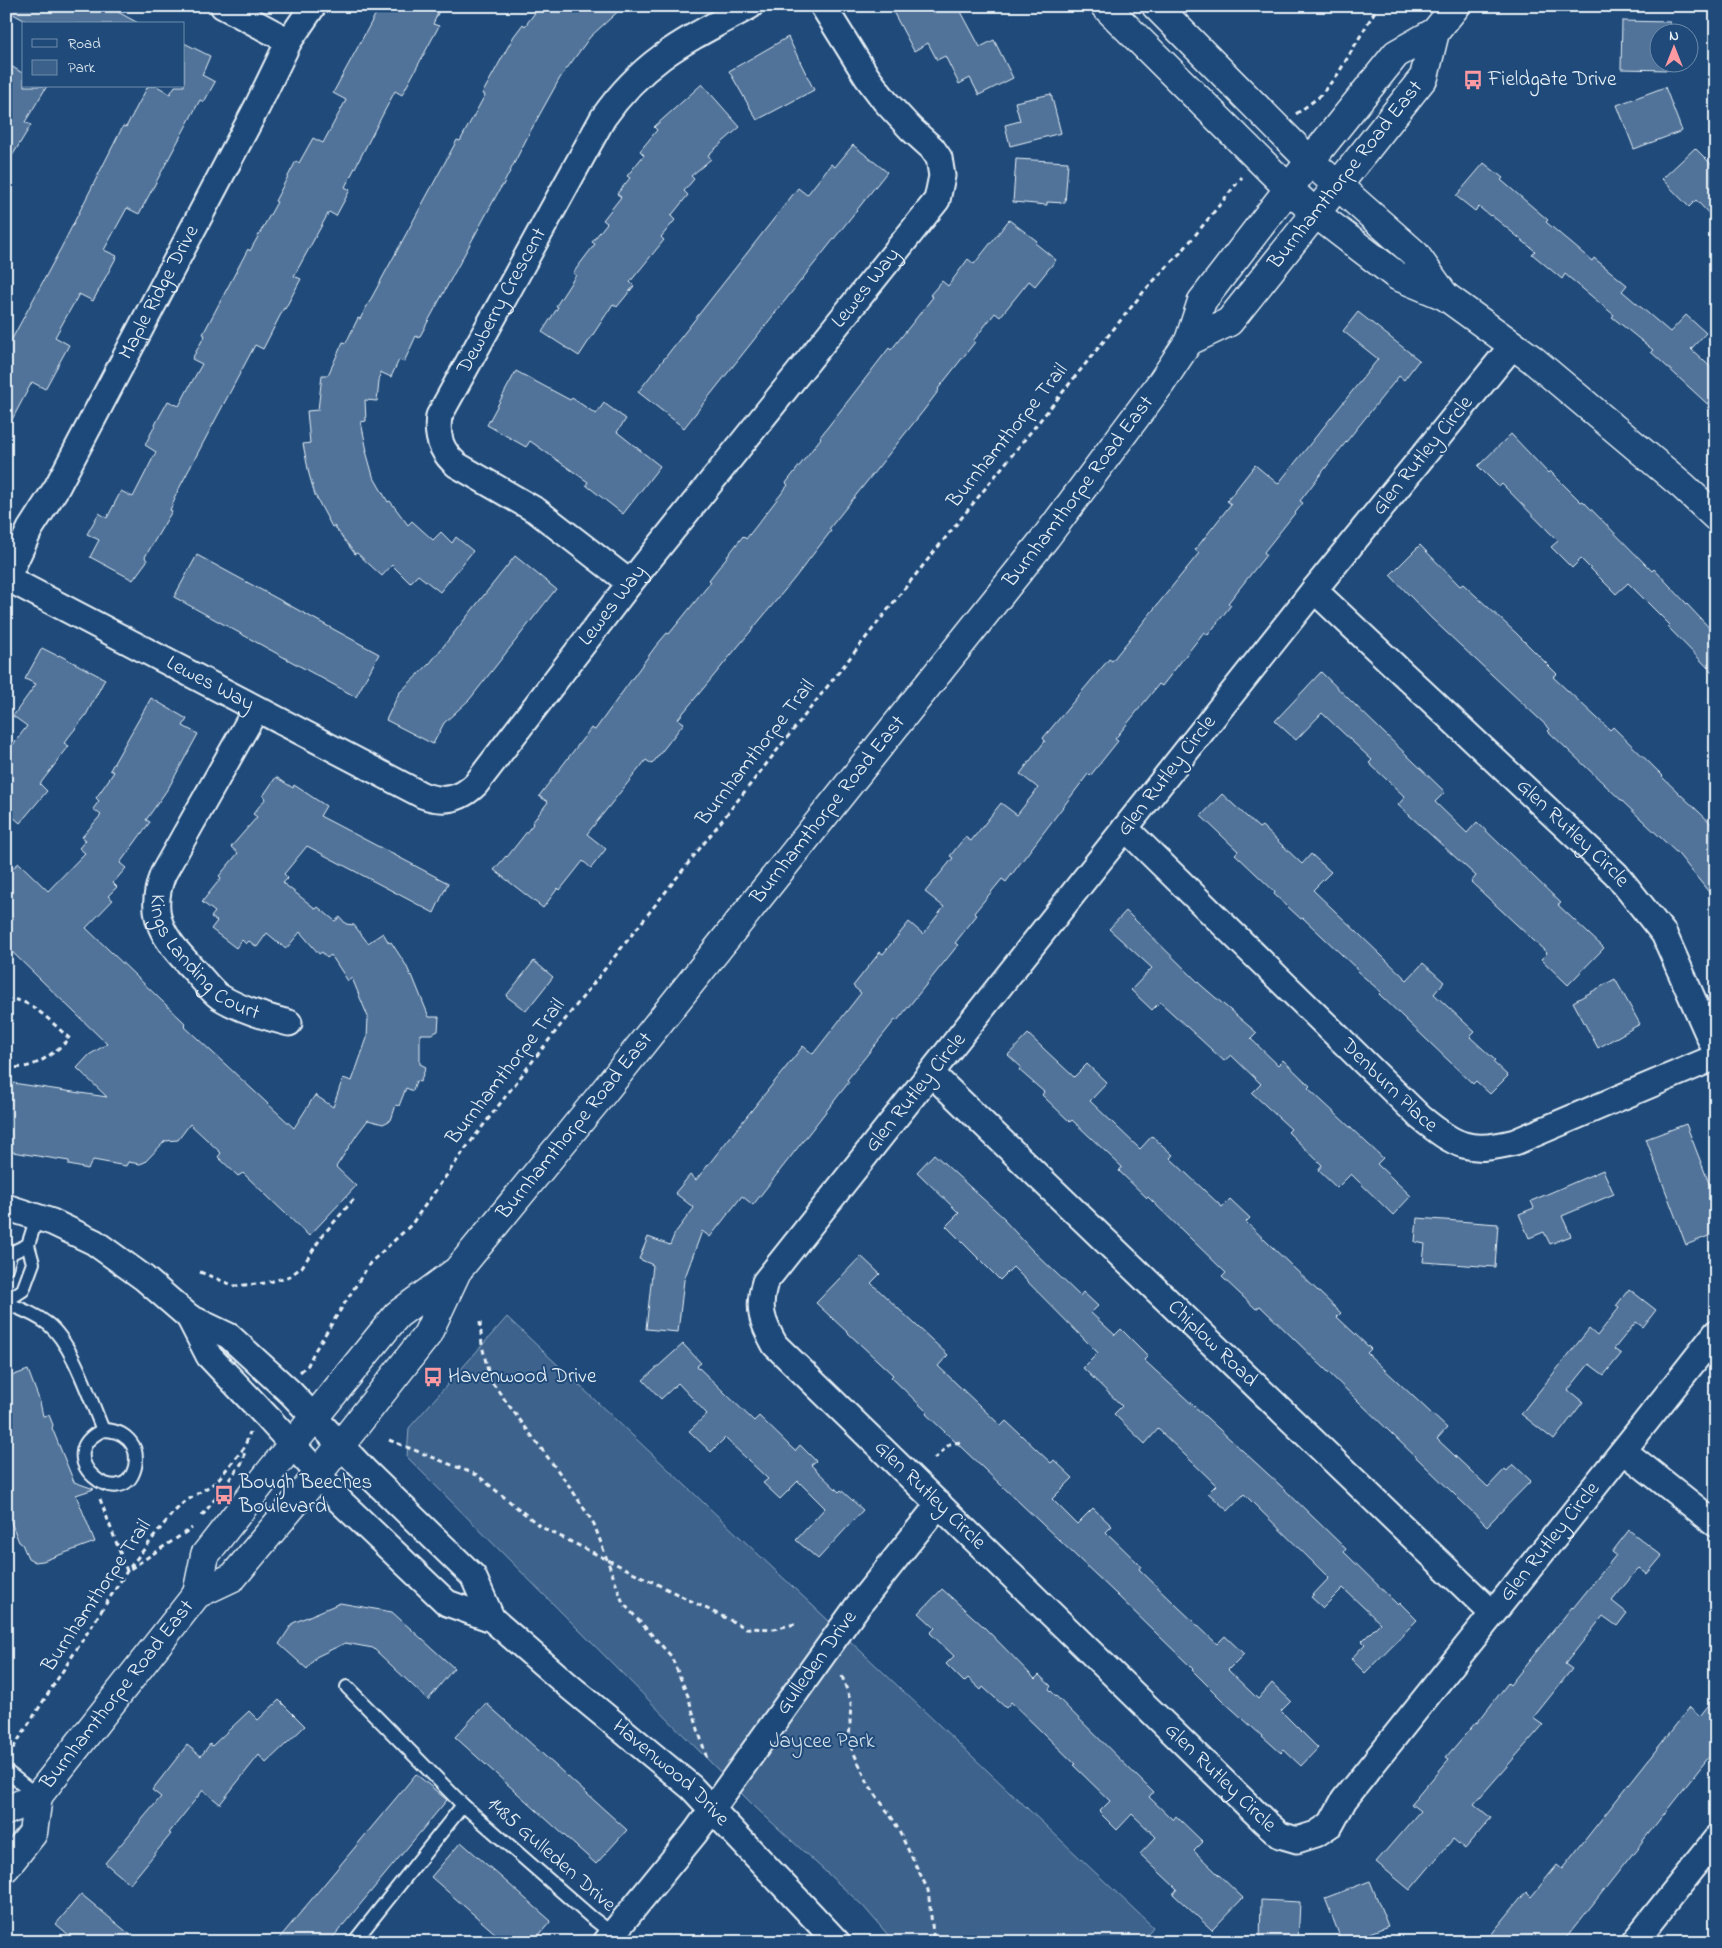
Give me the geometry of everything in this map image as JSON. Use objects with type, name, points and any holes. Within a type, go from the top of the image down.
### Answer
[{"type":"main road","points":[[1105,6],[1315,213],[1397,276],[1445,296],[1532,358],[1683,486],[1716,517]]},
{"type":"main road","points":[[1156,6],[1310,161],[1415,254],[1445,296]]},
{"type":"main road","name":"Burnhamthorpe Road East","points":[[6,1811],[38,1796],[198,1594],[233,1577],[341,1445],[426,1335],[457,1271],[604,1092],[1040,545],[1161,383],[1190,341],[1202,301],[1310,161],[1396,54],[1435,32],[1456,6]]},
{"type":"main road","name":"Burnhamthorpe Road East","points":[[1190,341],[1229,322],[1424,77],[1435,32]]},
{"type":"main road","name":"Burnhamthorpe Road East","points":[[198,1594],[205,1555],[397,1315],[457,1271]]},
{"type":"main road","name":"Burnhamthorpe Road East","points":[[6,1866],[33,1833],[38,1796]]},
{"type":"street","points":[[222,6],[290,41]]},
{"type":"street","name":"Maple Ridge Drive","points":[[7,579],[30,529],[57,487],[290,41],[313,6]]},
{"type":"street","name":"Dewberry Crescent","points":[[630,583],[537,511],[457,466],[448,458],[438,438],[440,416],[602,118],[636,77],[663,54],[750,6]]},
{"type":"street","name":"Lewes Way","points":[[7,579],[422,795],[441,800],[451,799],[469,791],[630,583],[930,210],[939,194],[942,176],[939,158],[932,148],[911,129],[872,83],[823,6]]},
{"type":"street","name":"Glen Rutley Circle","points":[[1513,345],[1314,590],[932,1074],[765,1282],[760,1308],[764,1326],[775,1345],[1264,1821],[1280,1835],[1297,1840],[1316,1834],[1331,1824],[1344,1800],[1716,1333]]},
{"type":"street","name":"Glen Rutley Circle","points":[[1314,590],[1616,874],[1664,934],[1716,1052]]},
{"type":"street","name":"Kings Landing Court","points":[[256,708],[163,874],[158,890],[157,914],[161,929],[171,945],[218,996],[250,1012],[289,1023]]},
{"type":"street","name":"Denburn Place","points":[[1125,828],[1421,1118],[1448,1140],[1479,1149],[1515,1142],[1716,1057]]},
{"type":"street","name":"Chiplow Road","points":[[932,1074],[1492,1613]]},
{"type":"street","points":[[6,1208],[52,1222],[94,1242],[144,1278],[189,1317],[229,1336],[341,1445]]},
{"type":"street","points":[[189,1317],[209,1356],[318,1473]]},
{"type":"street","name":"Havenwood Drive","points":[[341,1445],[366,1472],[473,1576],[492,1619]]},
{"type":"street","points":[[1624,1450],[1716,1524]]},
{"type":"street","name":"Havenwood Drive","points":[[318,1473],[340,1501],[448,1603],[492,1619],[570,1687],[691,1787],[837,1942]]},
{"type":"street","name":"Gulleden Drive","points":[[610,1938],[713,1809],[857,1607],[940,1504]]},
{"type":"street","points":[[1634,1942],[1716,1839]]},
{"type":"lane","points":[[37,1217],[28,1245],[33,1263],[23,1290],[7,1300],[35,1315],[60,1336],[71,1354],[102,1430]]},
{"type":"lane","points":[[6,1268],[11,1253],[28,1245]]},
{"type":"lane","points":[[102,1430],[120,1432],[132,1444],[136,1462],[133,1472],[128,1480],[119,1486],[98,1482],[86,1468],[83,1450],[87,1441],[94,1434],[102,1430]]},
{"type":"lane","name":"1485 Gulleden Drive","points":[[348,1687],[463,1805],[591,1917],[610,1938]]},
{"type":"lane","points":[[6,1771],[38,1796]]},
{"type":"lane","name":"1485 Gulleden Drive","points":[[354,1942],[463,1805]]},
{"type":"path","points":[[1302,110],[1319,97],[1338,74],[1378,6]]},
{"type":"path","name":"Burnhamthorpe Trail","points":[[308,1365],[314,1352],[370,1263],[411,1225],[466,1148],[545,1045],[905,588],[1145,290],[1184,249],[1246,172]]},
{"type":"path","points":[[6,1000],[14,998],[25,1001],[70,1039],[45,1059],[29,1067],[15,1069],[6,1066]]},
{"type":"path","points":[[200,1272],[234,1286],[266,1283],[290,1276],[302,1267],[322,1236],[354,1199]]},
{"type":"path","points":[[480,1322],[482,1345],[490,1380],[570,1487],[594,1524],[623,1604],[671,1656],[688,1696],[707,1759]]},
{"type":"path","points":[[389,1440],[477,1475],[541,1527],[746,1628],[774,1629],[795,1624]]},
{"type":"path","points":[[934,1458],[950,1444],[961,1442]]},
{"type":"path","name":"Burnhamthorpe Trail","points":[[10,1753],[127,1571],[171,1515],[183,1503],[216,1482],[244,1448],[244,1460],[190,1530],[127,1571]]},
{"type":"path","points":[[98,1482],[98,1496],[127,1571]]},
{"type":"path","points":[[842,1676],[852,1702],[849,1743],[869,1785],[894,1821],[928,1890],[934,1942]]},
{"type":"green space","name":"Jaycee Park","points":[[507,1317],[1153,1927],[1141,1942],[894,1942],[863,1906],[755,1807],[407,1457],[409,1428]]},
{"type":"building","points":[[6,6],[107,6],[136,22],[27,22],[6,10]]},
{"type":"building","points":[[380,6],[429,6],[439,11],[433,24],[439,26],[402,95],[395,91],[345,187],[350,190],[336,216],[329,212],[294,276],[301,279],[263,349],[255,345],[174,498],[170,510],[172,511],[145,557],[147,561],[133,580],[90,557],[99,540],[87,534],[99,513],[107,518],[121,491],[133,497],[156,452],[145,445],[157,421],[168,401],[179,406],[202,364],[192,359],[205,335],[203,334],[248,249],[250,251],[277,202],[275,201],[296,161],[299,163],[313,138],[323,143],[346,100],[333,93]]},
{"type":"building","points":[[540,6],[624,6],[590,37],[560,78],[419,338],[416,336],[404,362],[399,360],[391,377],[380,372],[377,401],[365,400],[366,421],[361,422],[373,476],[388,502],[390,501],[408,525],[412,521],[433,540],[441,532],[452,543],[456,537],[473,551],[440,592],[418,575],[410,583],[392,565],[382,576],[357,553],[355,554],[334,526],[332,527],[315,495],[309,474],[303,444],[310,443],[307,411],[318,410],[322,375],[328,375],[343,342],[346,343],[358,318],[360,319],[457,140],[460,141],[485,95],[482,94],[514,36],[523,24],[525,26]]},
{"type":"building","points":[[890,6],[958,6],[980,47],[994,40],[1013,78],[979,95],[970,78],[959,84],[945,56],[937,60],[928,43],[914,51]]},
{"type":"building","points":[[1622,21],[1670,22],[1650,22],[1650,70],[1621,69]]},
{"type":"building","points":[[788,37],[814,90],[757,120],[729,71]]},
{"type":"building","points":[[185,44],[210,56],[202,75],[215,82],[204,102],[200,100],[139,214],[127,208],[104,250],[117,256],[93,301],[79,294],[55,337],[69,345],[45,389],[32,382],[6,431],[6,350],[61,248],[123,126],[126,127],[147,88],[160,88],[170,94],[174,88],[185,88]]},
{"type":"building","points":[[6,63],[22,73],[22,88],[46,88],[25,122],[31,125],[6,166]]},
{"type":"building","points":[[702,84],[740,127],[708,155],[711,159],[691,176],[694,179],[684,191],[688,195],[671,216],[675,220],[661,237],[664,240],[630,282],[634,286],[617,307],[613,304],[579,356],[542,332],[576,275],[573,273],[595,244],[592,242],[607,223],[603,220],[621,197],[617,194],[630,178],[627,176],[644,155],[640,151],[657,130],[654,127]]},
{"type":"building","points":[[1665,87],[1682,131],[1634,149],[1617,105]]},
{"type":"building","points":[[1051,94],[1061,133],[1010,146],[1005,125],[1020,121],[1015,102]]},
{"type":"building","points":[[853,145],[887,172],[684,428],[638,392],[798,188],[807,195],[831,164],[835,167]]},
{"type":"building","points":[[1695,148],[1716,169],[1716,221],[1696,200],[1689,207],[1662,179]]},
{"type":"building","points":[[1016,159],[1068,162],[1065,203],[1047,202],[1047,205],[1013,202]]},
{"type":"building","points":[[1484,163],[1548,220],[1546,222],[1592,261],[1594,258],[1627,285],[1622,291],[1670,332],[1686,315],[1706,333],[1691,349],[1716,372],[1716,412],[1651,352],[1653,350],[1612,317],[1614,315],[1565,274],[1562,279],[1532,254],[1535,251],[1491,215],[1479,207],[1475,211],[1456,196]]},
{"type":"building","points":[[1009,220],[1037,241],[1035,243],[1056,260],[1035,286],[1029,281],[1000,317],[995,313],[924,410],[829,529],[831,531],[794,579],[678,719],[684,723],[652,764],[646,760],[587,834],[606,849],[591,868],[583,861],[560,890],[558,888],[543,908],[494,870],[507,857],[548,802],[539,796],[591,728],[595,730],[655,647],[667,633],[669,634],[711,582],[709,580],[743,536],[746,539],[771,507],[820,437],[889,348],[891,350],[933,297],[930,295],[942,281],[948,286],[968,259],[974,264]]},
{"type":"building","points":[[1358,312],[1419,360],[1404,380],[1399,376],[1300,501],[1303,503],[1264,552],[1266,555],[1228,603],[1231,605],[1208,635],[1204,632],[1162,686],[1159,684],[1115,739],[1118,741],[1090,776],[1088,774],[1006,882],[1002,879],[974,913],[977,915],[955,943],[958,945],[847,1080],[849,1082],[753,1205],[742,1196],[710,1237],[702,1231],[684,1280],[678,1332],[646,1329],[653,1265],[639,1259],[648,1237],[670,1245],[675,1233],[694,1208],[675,1193],[690,1175],[696,1180],[803,1046],[813,1054],[861,993],[853,986],[880,952],[883,954],[909,922],[923,934],[944,907],[925,892],[953,858],[950,856],[965,837],[971,841],[1001,803],[1017,815],[1038,788],[1020,774],[1045,741],[1043,738],[1109,659],[1112,661],[1199,553],[1195,550],[1231,504],[1227,501],[1255,465],[1278,484],[1378,359],[1343,331]]},
{"type":"building","points":[[516,371],[570,400],[572,398],[596,414],[604,403],[626,419],[617,432],[660,466],[623,514],[586,485],[588,482],[530,441],[526,447],[487,425]]},
{"type":"building","points":[[1511,434],[1548,473],[1550,471],[1581,502],[1583,501],[1652,571],[1654,569],[1716,635],[1716,676],[1668,627],[1670,625],[1628,583],[1616,594],[1581,559],[1572,568],[1551,547],[1558,541],[1502,484],[1499,487],[1478,466]]},
{"type":"building","points":[[1420,545],[1460,586],[1463,584],[1516,633],[1557,674],[1553,677],[1610,730],[1613,727],[1716,828],[1716,901],[1679,855],[1548,731],[1550,729],[1431,618],[1390,575]]},
{"type":"building","points":[[197,555],[379,654],[356,697],[174,597]]},
{"type":"building","points":[[515,556],[556,589],[470,699],[444,723],[433,744],[386,720],[399,693],[430,663]]},
{"type":"building","points":[[42,648],[105,679],[86,715],[64,743],[69,746],[40,784],[47,791],[20,823],[6,811],[6,754],[27,726],[13,716],[36,684],[25,679]]},
{"type":"building","points":[[1321,672],[1445,792],[1435,802],[1467,833],[1477,822],[1561,903],[1558,905],[1604,948],[1568,985],[1541,959],[1547,953],[1471,882],[1476,876],[1398,805],[1405,797],[1369,763],[1372,760],[1322,713],[1296,740],[1275,721]]},
{"type":"building","points":[[151,698],[187,719],[183,726],[198,734],[169,787],[146,820],[150,822],[120,863],[126,868],[113,883],[117,887],[108,896],[113,900],[86,928],[186,1024],[184,1026],[294,1128],[315,1095],[333,1107],[343,1078],[352,1081],[367,1038],[368,1017],[352,978],[348,981],[331,955],[327,958],[322,952],[319,954],[300,932],[286,949],[267,933],[257,947],[249,941],[246,944],[242,940],[236,948],[211,929],[217,921],[211,917],[215,912],[202,902],[221,878],[219,876],[238,853],[231,847],[257,817],[253,814],[266,798],[263,796],[276,777],[293,788],[294,785],[326,806],[320,816],[448,883],[434,913],[307,846],[284,874],[288,878],[283,883],[316,909],[318,907],[335,921],[340,917],[346,924],[354,925],[368,943],[383,933],[412,975],[429,1017],[439,1017],[438,1031],[432,1034],[420,1034],[420,1064],[426,1067],[420,1082],[416,1081],[413,1091],[406,1088],[399,1106],[396,1105],[391,1120],[383,1124],[368,1120],[358,1133],[336,1167],[356,1186],[309,1236],[243,1173],[238,1176],[218,1157],[221,1153],[190,1124],[178,1140],[165,1141],[145,1162],[140,1164],[128,1162],[126,1166],[93,1160],[88,1169],[69,1165],[69,1161],[6,1151],[6,1082],[107,1097],[77,1068],[89,1055],[107,1044],[6,946],[6,873],[19,863],[48,891],[85,853],[79,848],[86,840],[82,837],[101,815],[93,809],[99,801],[96,798],[114,772],[110,770]]},
{"type":"building","points":[[1222,794],[1259,828],[1262,826],[1302,864],[1311,854],[1331,872],[1313,890],[1407,980],[1423,963],[1444,982],[1434,994],[1475,1032],[1470,1037],[1495,1060],[1493,1062],[1508,1076],[1490,1094],[1476,1081],[1473,1084],[1379,994],[1381,992],[1358,970],[1303,918],[1301,919],[1274,894],[1275,892],[1235,854],[1238,851],[1201,816]]},
{"type":"building","points":[[1126,911],[1202,986],[1257,1033],[1251,1039],[1278,1065],[1283,1060],[1310,1086],[1308,1088],[1383,1158],[1377,1164],[1411,1196],[1393,1215],[1351,1174],[1337,1188],[1318,1170],[1322,1165],[1288,1132],[1291,1129],[1252,1093],[1261,1084],[1231,1055],[1224,1061],[1160,1002],[1152,1010],[1131,990],[1152,968],[1109,929]]},
{"type":"building","points":[[534,961],[553,977],[526,1011],[506,996]]},
{"type":"building","points":[[1615,979],[1640,1024],[1598,1048],[1573,1002]]},
{"type":"building","points":[[1028,1034],[1074,1077],[1087,1064],[1107,1083],[1090,1101],[1140,1149],[1152,1136],[1173,1155],[1170,1158],[1222,1207],[1230,1199],[1250,1218],[1246,1222],[1341,1313],[1337,1317],[1371,1349],[1367,1353],[1447,1428],[1437,1439],[1488,1487],[1505,1469],[1507,1471],[1513,1464],[1531,1481],[1487,1526],[1260,1306],[1256,1309],[1222,1277],[1226,1273],[1119,1171],[1122,1167],[1042,1095],[1044,1092],[1019,1070],[1021,1067],[1008,1055]]},
{"type":"building","points":[[1686,1124],[1716,1201],[1716,1233],[1686,1245],[1646,1139]]},
{"type":"building","points":[[934,1154],[1005,1219],[1031,1249],[1080,1296],[1083,1292],[1098,1306],[1091,1313],[1115,1335],[1121,1329],[1148,1356],[1144,1360],[1281,1486],[1346,1549],[1344,1552],[1398,1605],[1400,1603],[1417,1620],[1365,1673],[1351,1659],[1365,1644],[1362,1641],[1380,1623],[1343,1588],[1323,1608],[1311,1597],[1329,1578],[1244,1494],[1228,1511],[1208,1493],[1216,1485],[1158,1429],[1145,1444],[1114,1414],[1122,1406],[1083,1368],[1098,1353],[1013,1267],[1000,1280],[946,1226],[959,1213],[917,1172]]},
{"type":"building","points":[[1603,1170],[1614,1194],[1562,1216],[1571,1236],[1550,1244],[1544,1232],[1529,1238],[1519,1214],[1534,1208],[1531,1201]]},
{"type":"building","points":[[1417,1218],[1498,1224],[1495,1267],[1423,1262],[1425,1244],[1415,1242]]},
{"type":"building","points":[[861,1256],[880,1274],[871,1283],[948,1355],[938,1366],[1001,1426],[1006,1421],[1051,1463],[1054,1460],[1073,1478],[1052,1499],[1077,1524],[1093,1508],[1112,1526],[1106,1532],[1141,1566],[1139,1569],[1175,1604],[1217,1644],[1225,1636],[1244,1654],[1228,1670],[1258,1699],[1272,1683],[1291,1701],[1281,1711],[1318,1748],[1301,1766],[1284,1750],[1281,1753],[1223,1701],[1115,1593],[926,1414],[927,1412],[891,1377],[893,1375],[816,1303]]},
{"type":"building","points":[[1629,1289],[1656,1310],[1643,1327],[1636,1322],[1614,1349],[1621,1354],[1604,1375],[1589,1364],[1568,1390],[1583,1402],[1554,1440],[1521,1414],[1589,1329],[1597,1336],[1619,1308],[1616,1306]]},
{"type":"building","points":[[683,1344],[701,1363],[697,1366],[754,1421],[759,1416],[795,1451],[800,1445],[816,1461],[811,1465],[839,1492],[841,1490],[863,1510],[818,1559],[796,1540],[825,1508],[798,1481],[780,1499],[763,1483],[768,1479],[725,1438],[711,1452],[689,1431],[707,1414],[678,1383],[661,1399],[643,1380]]},
{"type":"building","points":[[28,1370],[43,1416],[49,1415],[53,1425],[52,1428],[74,1482],[94,1489],[76,1495],[95,1542],[43,1561],[35,1562],[28,1558],[10,1520],[6,1521],[6,1378]]},
{"type":"building","points":[[1629,1530],[1662,1556],[1647,1574],[1639,1568],[1612,1601],[1627,1613],[1617,1626],[1603,1616],[1565,1664],[1572,1669],[1533,1718],[1543,1725],[1474,1804],[1491,1818],[1465,1849],[1453,1839],[1410,1890],[1376,1862],[1420,1811],[1411,1804],[1449,1759],[1446,1757],[1477,1723],[1508,1683],[1510,1685],[1616,1555],[1612,1552]]},
{"type":"building","points":[[942,1589],[983,1626],[1035,1679],[1039,1675],[1051,1686],[1049,1689],[1153,1792],[1149,1797],[1173,1820],[1176,1816],[1203,1842],[1194,1851],[1243,1898],[1212,1930],[1173,1894],[1177,1889],[1140,1854],[1156,1837],[1132,1814],[1117,1830],[1099,1812],[1110,1801],[1073,1765],[1075,1764],[1011,1702],[1006,1708],[983,1687],[981,1690],[968,1678],[964,1682],[946,1664],[954,1656],[930,1633],[935,1628],[919,1613]]},
{"type":"building","points":[[340,1603],[392,1612],[454,1668],[428,1700],[373,1648],[345,1643],[316,1657],[307,1669],[279,1644],[293,1623]]},
{"type":"building","points":[[1716,1696],[1716,1748],[1563,1942],[1485,1942],[1526,1892],[1531,1897],[1557,1865],[1562,1869],[1690,1707],[1700,1716]]},
{"type":"building","points":[[279,1700],[305,1726],[266,1763],[259,1755],[220,1804],[203,1790],[169,1833],[171,1834],[130,1884],[105,1863],[161,1797],[152,1790],[187,1745],[201,1756],[210,1744],[212,1746],[249,1711],[258,1720]]},
{"type":"building","points":[[486,1703],[627,1830],[596,1864],[455,1737]]},
{"type":"building","points":[[416,1774],[447,1800],[329,1942],[276,1942]]},
{"type":"building","points":[[461,1842],[551,1921],[533,1942],[505,1942],[431,1877]]},
{"type":"building","points":[[1370,1881],[1388,1926],[1342,1942],[1325,1898]]},
{"type":"building","points":[[81,1894],[139,1942],[77,1942],[56,1924]]},
{"type":"building","points":[[1261,1900],[1300,1902],[1298,1942],[1260,1942]]},
{"type":"place","name":"Fieldgate Drive","points":[[1473,80]]},
{"type":"place","name":"Havenwood Drive","points":[[433,1377]]},
{"type":"place","name":"Bough Beeches Boulevard","points":[[224,1495]]}]
